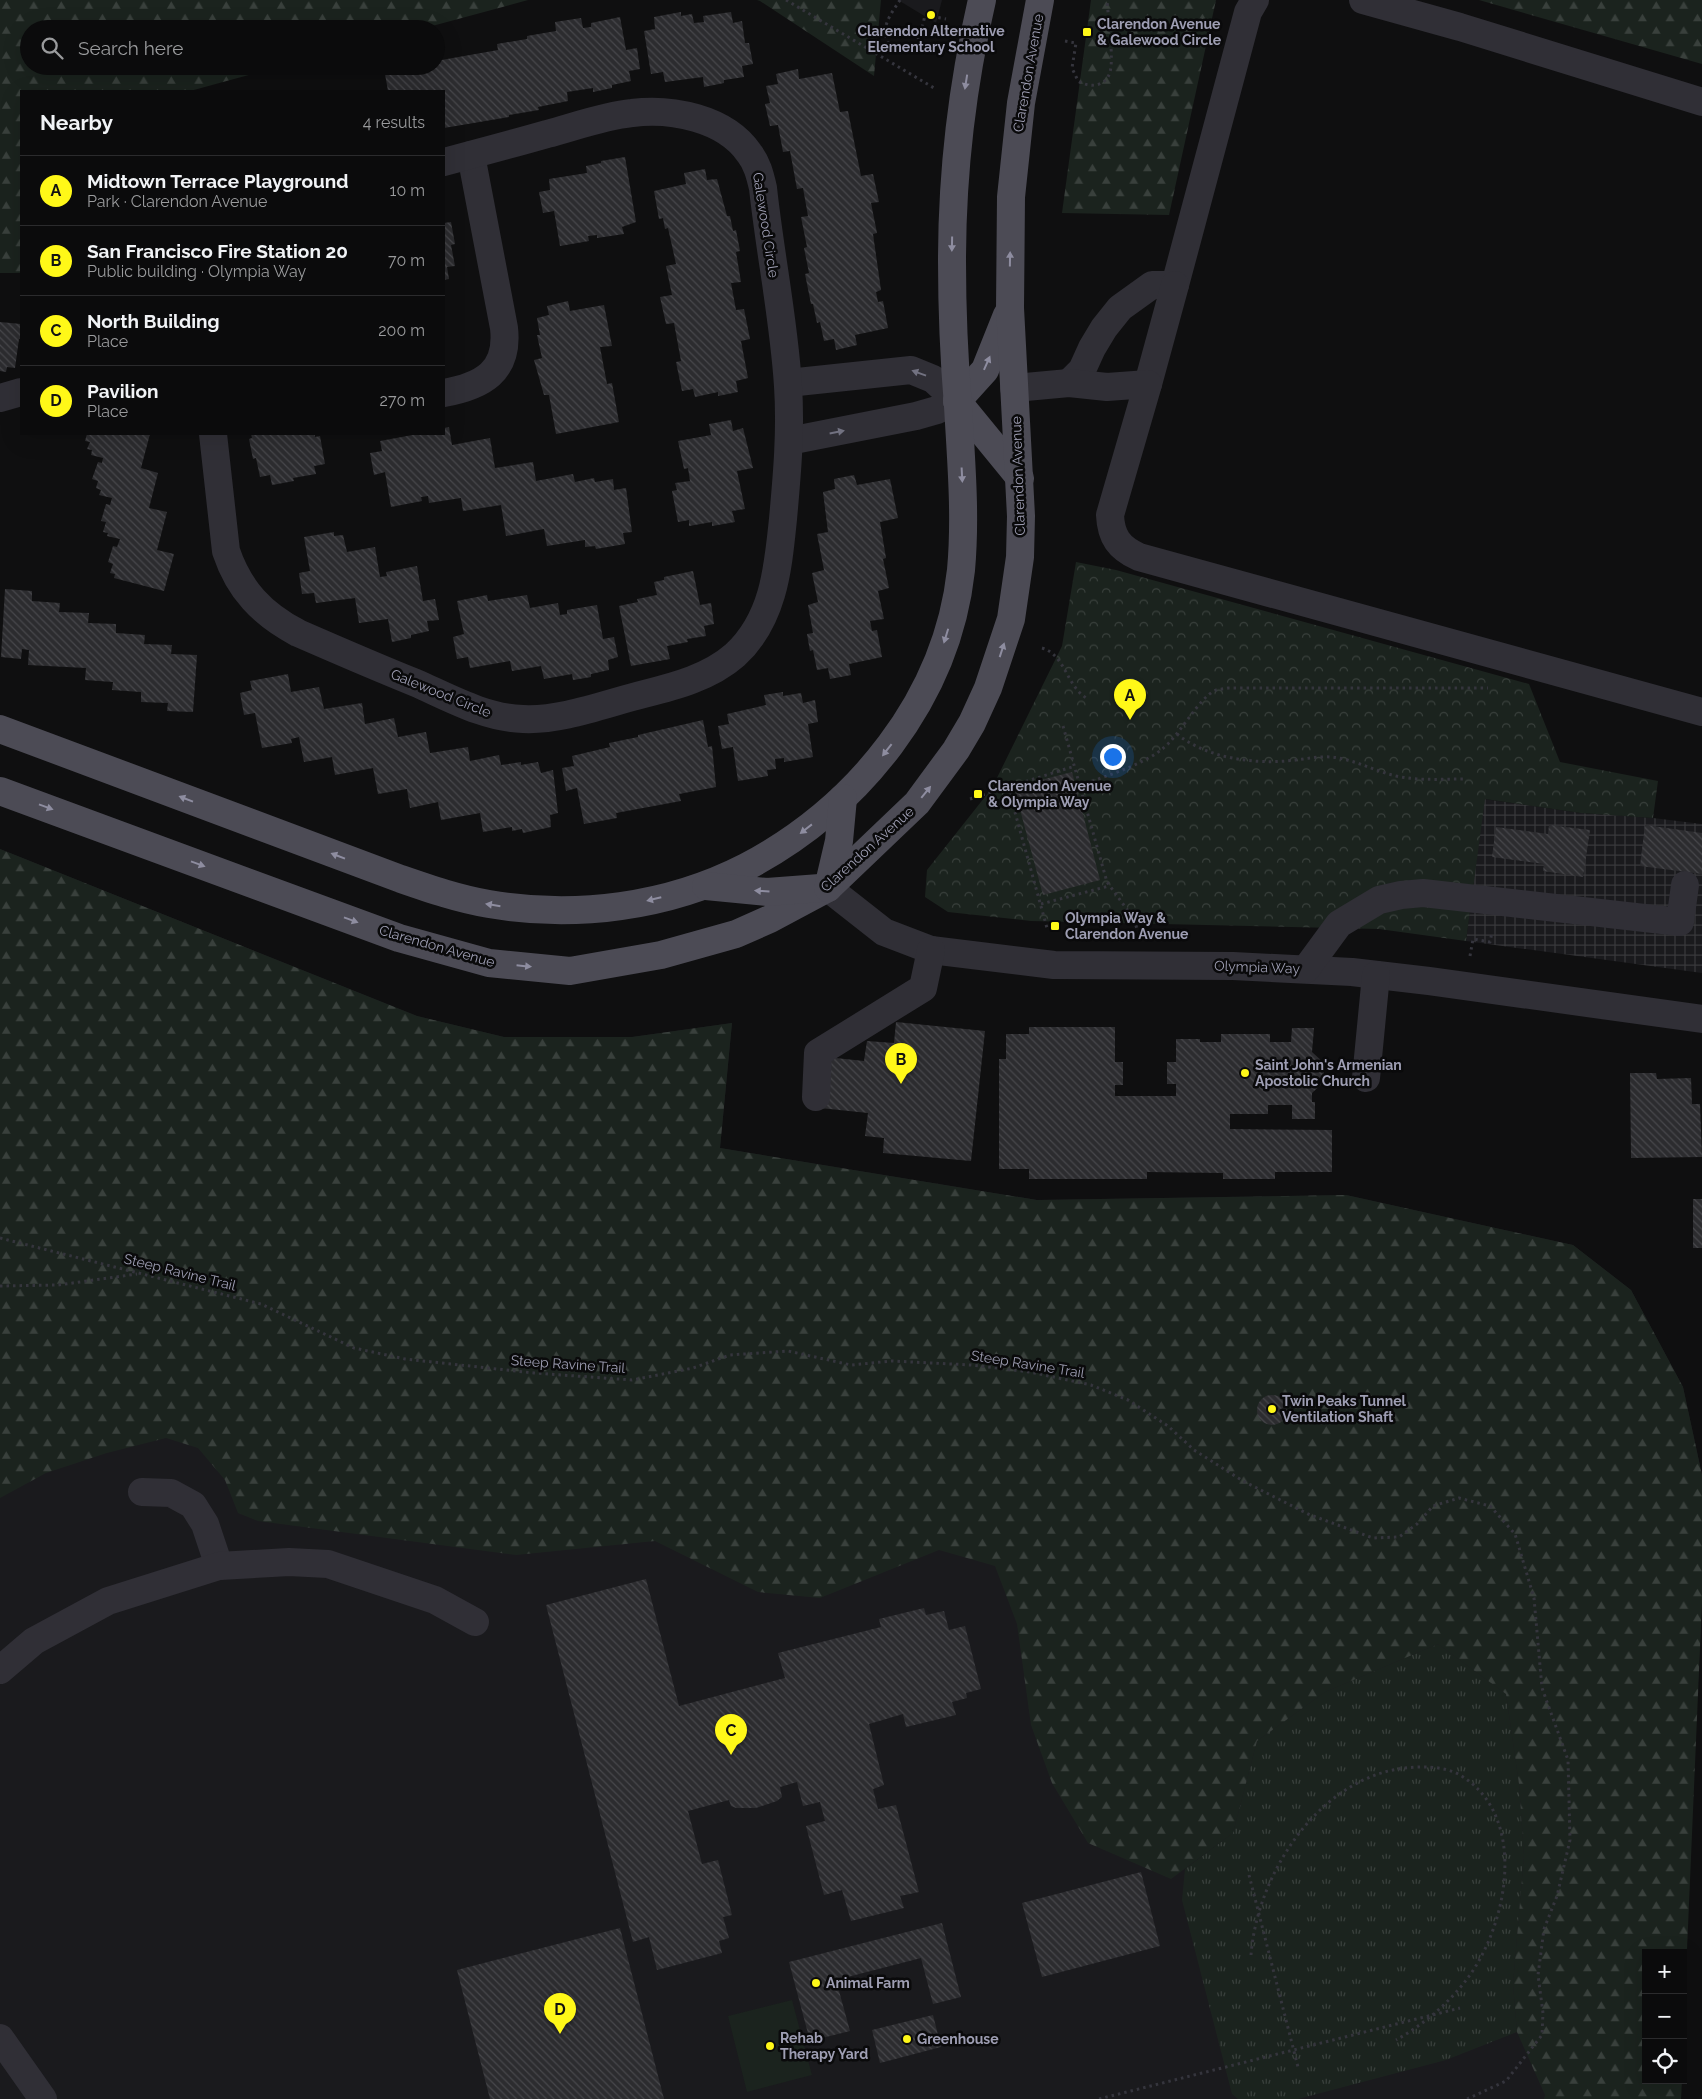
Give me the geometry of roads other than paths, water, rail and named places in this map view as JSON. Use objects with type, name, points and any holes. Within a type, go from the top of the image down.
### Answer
[{"type":"main road","points":[[0,729],[401,880],[470,900],[522,908],[584,910],[638,903],[701,885],[733,873],[776,849],[804,830],[843,798],[867,774],[885,752],[914,710],[929,681],[949,628],[961,570],[963,532],[952,262],[954,186],[962,109],[974,35],[982,0]]},
{"type":"main road","name":"Clarendon Avenue","points":[[0,790],[400,938],[489,963],[570,971],[661,955],[736,934],[770,920],[828,888],[917,803],[956,750],[981,706],[1004,644],[1015,594],[1020,556],[1020,478],[1010,308],[1011,197],[1017,134],[1028,56],[1040,0]]},
{"type":"main road","points":[[957,401],[985,370],[1010,308]]},
{"type":"main road","points":[[957,401],[1020,478]]},
{"type":"main road","points":[[701,885],[767,892],[828,888],[839,841],[843,798]]},
{"type":"street","points":[[1255,0],[1248,12],[1148,384],[1110,515],[1111,531],[1116,539],[1129,552],[1168,565],[1702,712]]},
{"type":"street","points":[[1363,0],[1460,27],[1702,102]]},
{"type":"street","name":"Galewood Circle","points":[[213,435],[226,551],[240,583],[258,606],[282,624],[298,632],[464,704],[506,718],[525,720],[561,715],[666,688],[704,675],[735,655],[758,626],[772,594],[777,576],[788,474],[789,441],[788,383],[760,174],[749,152],[730,134],[707,122],[686,116],[646,111],[612,116],[445,162]]},
{"type":"street","points":[[445,393],[471,387],[485,380],[496,368],[504,352],[504,328],[471,155]]},
{"type":"street","points":[[1069,383],[1082,370],[1104,328],[1120,308],[1152,285],[1175,285]]},
{"type":"street","points":[[788,383],[911,370],[934,379],[957,401],[937,410],[916,416],[789,441]]},
{"type":"street","points":[[1014,388],[1069,383],[1108,387],[1148,384]]},
{"type":"street","points":[[0,398],[20,392]]},
{"type":"street","points":[[1306,969],[1338,924],[1379,900],[1423,893],[1680,922],[1685,885]]},
{"type":"street","name":"Olympia Way","points":[[828,888],[884,932],[931,950],[1054,965],[1233,966],[1376,974],[1702,1019]]},
{"type":"street","points":[[816,1098],[818,1053],[923,988],[931,950]]},
{"type":"street","points":[[1366,1078],[1376,974]]},
{"type":"street","points":[[142,1492],[171,1493],[193,1505],[205,1524],[219,1566]]},
{"type":"street","points":[[0,1670],[34,1641],[108,1601],[219,1566],[288,1562],[328,1564],[435,1600],[474,1622]]},
{"type":"street","points":[[0,2038],[43,2099]]},
{"type":"place","name":"Clarendon Alternative Elementary School","points":[[931,15]]},
{"type":"place","name":"Clarendon Avenue & Galewood Circle","points":[[1087,32]]},
{"type":"place","name":"Midtown Terrace Playground","points":[[1130,720]]},
{"type":"place","name":"Clarendon Avenue & Olympia Way","points":[[978,794]]},
{"type":"place","name":"Olympia Way & Clarendon Avenue","points":[[1055,926]]},
{"type":"place","name":"Saint John's Armenian Apostolic Church","points":[[1245,1073]]},
{"type":"place","name":"San Francisco Fire Station 20","points":[[901,1084]]},
{"type":"place","name":"Twin Peaks Tunnel Ventilation Shaft","points":[[1272,1409]]},
{"type":"place","name":"North Building","points":[[731,1755]]},
{"type":"place","name":"Animal Farm","points":[[816,1983]]},
{"type":"place","name":"Pavilion","points":[[560,2034]]},
{"type":"place","name":"Greenhouse","points":[[907,2039]]},
{"type":"place","name":"Rehab Therapy Yard","points":[[770,2046]]}]
